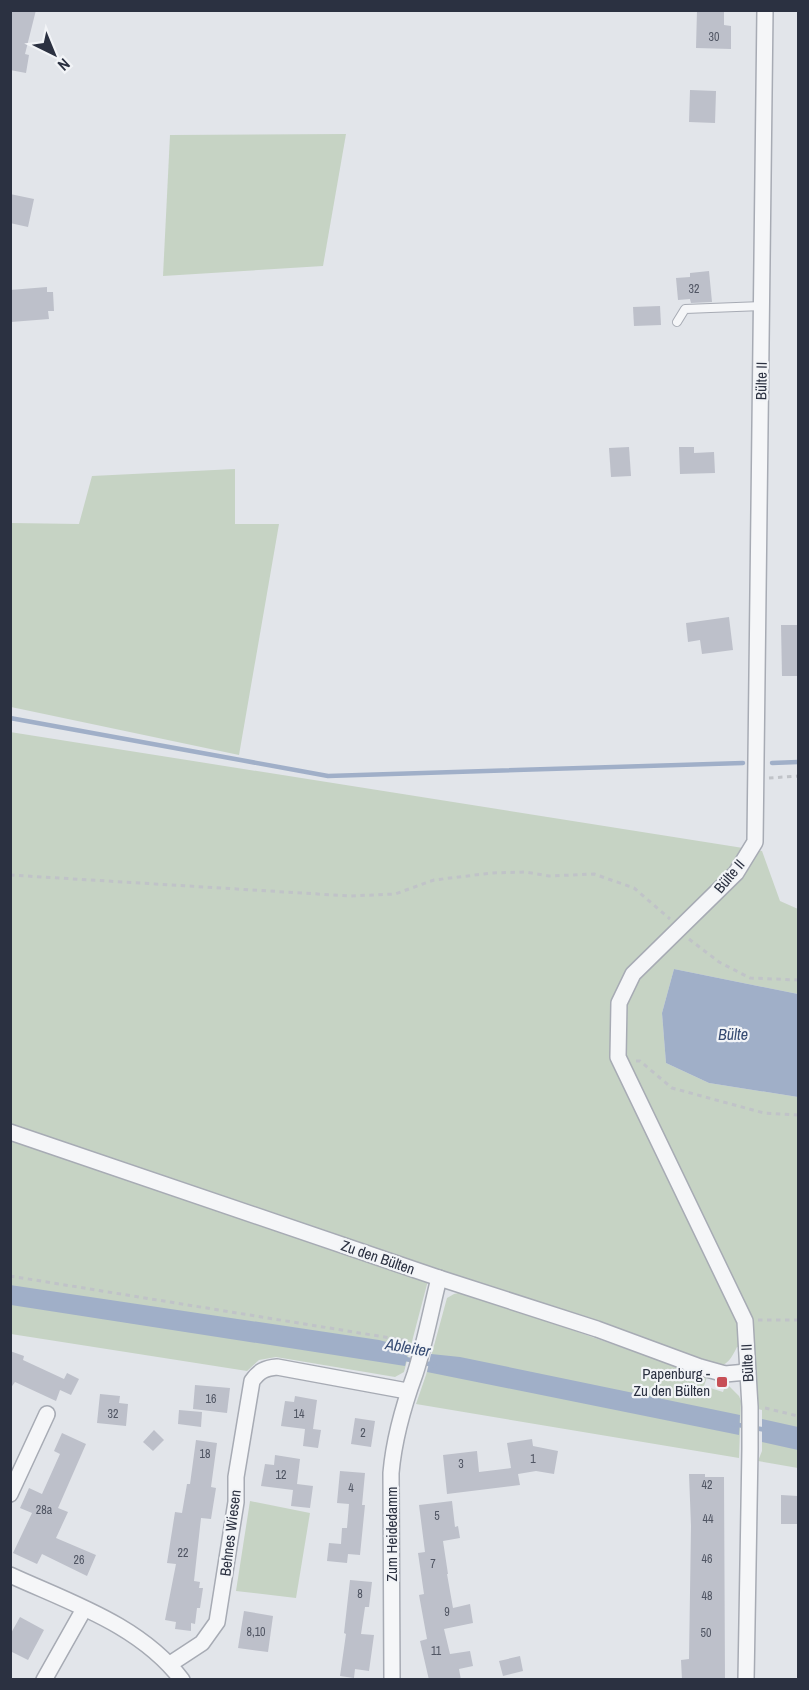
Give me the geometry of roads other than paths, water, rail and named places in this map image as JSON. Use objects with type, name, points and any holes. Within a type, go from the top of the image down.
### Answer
[{"type":"street","name":"Bülte II","points":[[747,1680],[750,1449],[744,1322],[618,1057],[619,1003],[633,974],[736,873],[755,842],[765,10]]},
{"type":"street","name":"Zu den Bülten","points":[[10,1132],[439,1278],[597,1329],[700,1367],[725,1374],[747,1372]]},
{"type":"street","name":"Zum Heidedamm","points":[[392,1680],[391,1473],[394,1443],[415,1373],[439,1278]]},
{"type":"street","name":"Behnes Wiesen","points":[[170,1664],[202,1643],[217,1622],[236,1502],[236,1477],[252,1381],[265,1368],[277,1366],[408,1391]]},
{"type":"street","points":[[10,1494],[47,1414]]},
{"type":"street","points":[[10,1575],[114,1622],[145,1642],[170,1664],[182,1680]]},
{"type":"street","points":[[44,1680],[84,1609]]},
{"type":"lane","points":[[677,322],[685,309],[762,306]]},
{"type":"water","name":"Bülte","points":[[674,969],[798,994],[798,1097],[709,1083],[666,1063],[662,1013]]},
{"type":"water","points":[[10,1285],[379,1340],[409,1348],[405,1366],[11,1305]]},
{"type":"water","points":[[431,1354],[460,1357],[740,1415],[739,1435],[427,1372]]},
{"type":"water","points":[[762,1419],[798,1427],[798,1450],[762,1442]]},
{"type":"waterway","points":[[10,718],[328,776],[743,763]]},
{"type":"waterway","points":[[772,763],[798,762]]},
{"type":"waterway","name":"Ableiter","points":[[401,1358],[434,1365]]},
{"type":"waterway","name":"Ableiter","points":[[733,1424],[766,1430]]},
{"type":"place","name":"Papenburg - Zu den Bülten","points":[[722,1382]]}]
